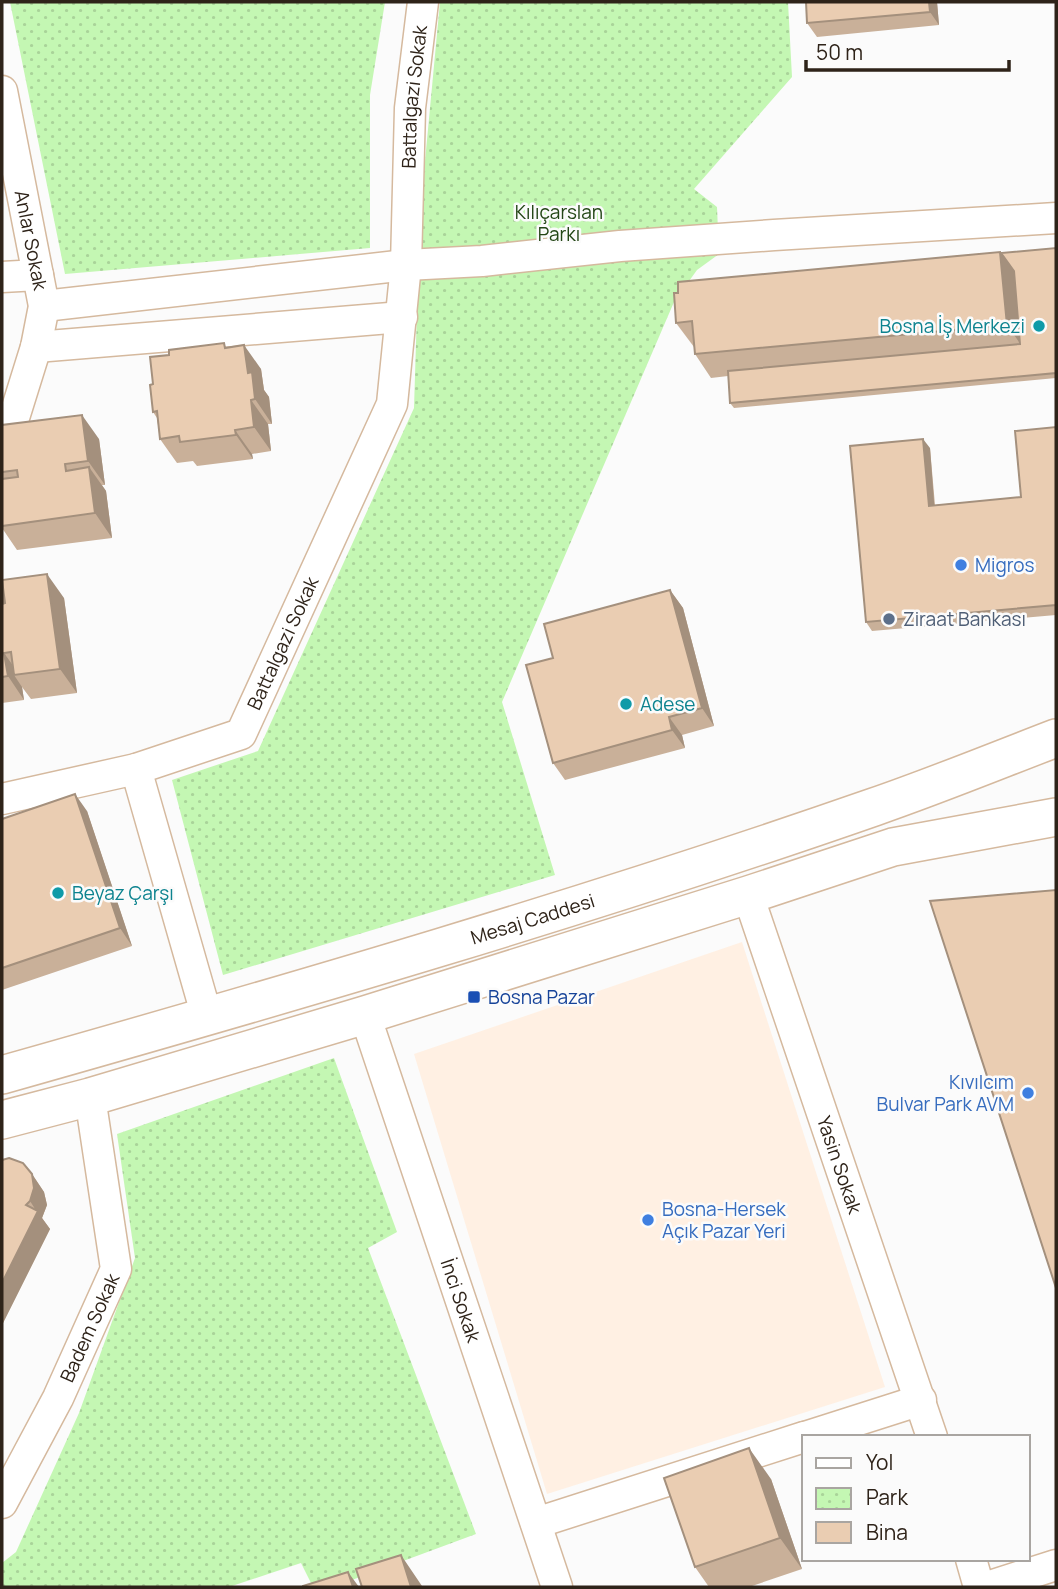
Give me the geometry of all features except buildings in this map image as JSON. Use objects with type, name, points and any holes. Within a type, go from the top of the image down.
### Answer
[{"type":"street","name":"Battalgazi Sokak","points":[[2,799],[136,769],[241,734],[392,404],[406,265],[410,108],[423,2]]},
{"type":"street","name":"Anlar Sokak","points":[[2,91],[5,123],[44,306]]},
{"type":"street","points":[[2,456],[36,347],[44,306],[406,265],[482,261],[620,246],[774,234],[1056,218]]},
{"type":"street","points":[[2,277],[38,275]]},
{"type":"street","points":[[36,347],[402,317]]},
{"type":"street","name":"Mesaj Caddesi","points":[[2,1074],[207,1017],[659,880],[877,806],[1056,738]]},
{"type":"street","points":[[136,769],[207,1017]]},
{"type":"street","points":[[2,1120],[90,1097],[365,1015],[893,847],[1056,817]]},
{"type":"street","name":"Yasin Sokak","points":[[748,895],[931,1435]]},
{"type":"street","name":"İnci Sokak","points":[[365,1015],[558,1587]]},
{"type":"street","name":"Badem Sokak","points":[[2,1503],[58,1398],[116,1269],[90,1097]]},
{"type":"street","points":[[811,1435],[921,1400]]},
{"type":"street","points":[[536,1522],[802,1438]]},
{"type":"street","points":[[972,1561],[979,1587]]},
{"type":"street","points":[[987,1587],[1056,1565]]},
{"type":"shaded area","name":"Bosna-Hersek Açık Pazar Yeri","points":[[742,942],[885,1387],[547,1494],[414,1054]]},
{"type":"green space","points":[[10,2],[385,2],[370,95],[370,248],[65,274]]},
{"type":"green space","name":"Kılıçarslan Parkı","points":[[440,2],[788,2],[792,77],[694,189],[717,207],[719,254],[697,270],[674,302],[502,702],[555,875],[223,975],[172,780],[258,751],[414,408],[420,214]]},
{"type":"green space","points":[[334,1058],[397,1232],[368,1248],[476,1534],[333,1587],[313,1587],[301,1563],[229,1587],[2,1587],[2,1563],[16,1552],[79,1413],[135,1258],[117,1134]]},
{"type":"place","name":"Bosna İş Merkezi","points":[[1039,326]]},
{"type":"place","name":"Migros","points":[[961,565]]},
{"type":"place","name":"Ziraat Bankası","points":[[889,619]]},
{"type":"place","name":"Adese","points":[[626,704]]},
{"type":"place","name":"Beyaz Çarşı","points":[[58,893]]},
{"type":"place","name":"Bosna Pazar","points":[[474,997]]},
{"type":"place","name":"Kıvılcım Bulvar Park AVM","points":[[1028,1093]]},
{"type":"place","name":"Bosna-Hersek Açık Pazar Yeri","points":[[648,1220]]}]
